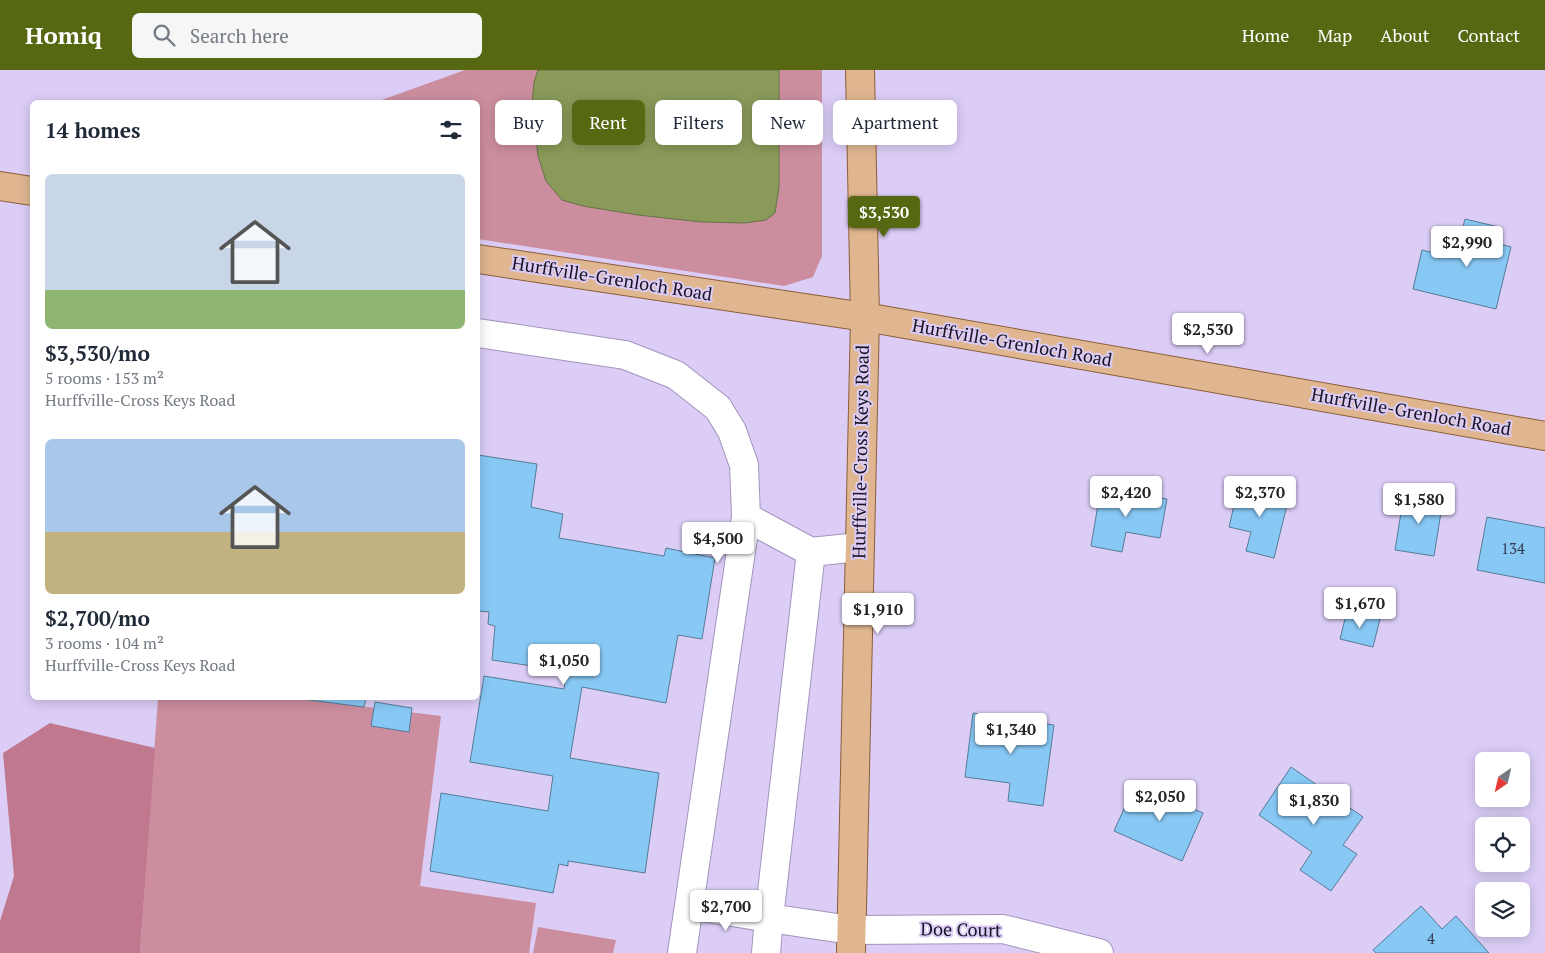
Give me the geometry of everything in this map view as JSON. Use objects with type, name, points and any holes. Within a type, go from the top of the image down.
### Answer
[{"type":"main road","name":"Hurffville-Cross Keys Road","points":[[851,942],[865,317],[860,70]]},
{"type":"main road","points":[[0,186],[30,191]]},
{"type":"main road","name":"Hurffville-Grenloch Road","points":[[480,259],[865,317],[1545,436]]},
{"type":"street","points":[[480,333],[625,355],[676,375],[718,408],[732,431],[744,465],[746,517],[682,953]]},
{"type":"street","points":[[746,517],[811,552],[859,547]]},
{"type":"street","points":[[766,953],[811,552]]},
{"type":"street","name":"Doe Court","points":[[690,905],[769,918],[851,942],[1003,929],[1099,953]]},
{"type":"shaded area","points":[[465,70],[822,70],[822,100],[752,100],[752,145],[822,145],[822,256],[813,277],[784,286],[480,239],[480,100],[382,100]]},
{"type":"shaded area","points":[[538,70],[779,70],[779,100],[752,100],[752,145],[779,145],[779,187],[775,213],[766,220],[745,223],[701,222],[638,215],[583,206],[562,200],[546,181],[538,156],[537,145],[562,145],[562,100],[532,100],[534,82]]},
{"type":"shaded area","points":[[158,700],[310,700],[441,716],[420,886],[536,903],[529,953],[140,953]]},
{"type":"shaded area","points":[[50,723],[155,748],[140,953],[0,953],[0,921],[14,876],[3,753]]},
{"type":"shaded area","points":[[538,927],[616,940],[613,953],[533,953]]},
{"type":"building","points":[[1465,219],[1499,227],[1496,243],[1511,247],[1496,309],[1413,289],[1422,250],[1455,258]]},
{"type":"building","points":[[480,455],[537,464],[531,507],[563,514],[559,538],[664,556],[666,548],[715,558],[702,639],[678,635],[666,703],[582,687],[570,758],[659,773],[645,873],[568,861],[568,866],[559,864],[553,893],[430,871],[441,793],[548,811],[553,776],[470,762],[484,676],[564,689],[566,671],[492,660],[495,626],[488,624],[489,612],[480,611]]},
{"type":"building","points":[[1239,484],[1289,497],[1274,558],[1246,551],[1251,532],[1229,527]]},
{"type":"building","points":[[1101,487],[1167,499],[1160,538],[1126,532],[1122,552],[1091,546]]},
{"type":"building","points":[[1404,494],[1443,500],[1434,556],[1395,550]]},
{"type":"building","points":[[1487,517],[1545,528],[1545,583],[1477,570]]},
{"type":"building","points":[[1347,611],[1380,619],[1373,647],[1340,639]]},
{"type":"building","points":[[310,700],[366,700],[364,707]]},
{"type":"building","points":[[375,702],[412,708],[409,732],[371,726]]},
{"type":"building","points":[[973,713],[1054,725],[1043,806],[1008,801],[1010,783],[965,777]]},
{"type":"building","points":[[1291,767],[1363,817],[1343,845],[1357,854],[1331,891],[1300,870],[1312,852],[1259,815]]},
{"type":"building","points":[[1170,786],[1191,795],[1187,806],[1203,813],[1182,861],[1114,831],[1133,789],[1163,802]]},
{"type":"building","points":[[1421,906],[1442,929],[1456,916],[1489,953],[1376,953],[1373,950]]}]
